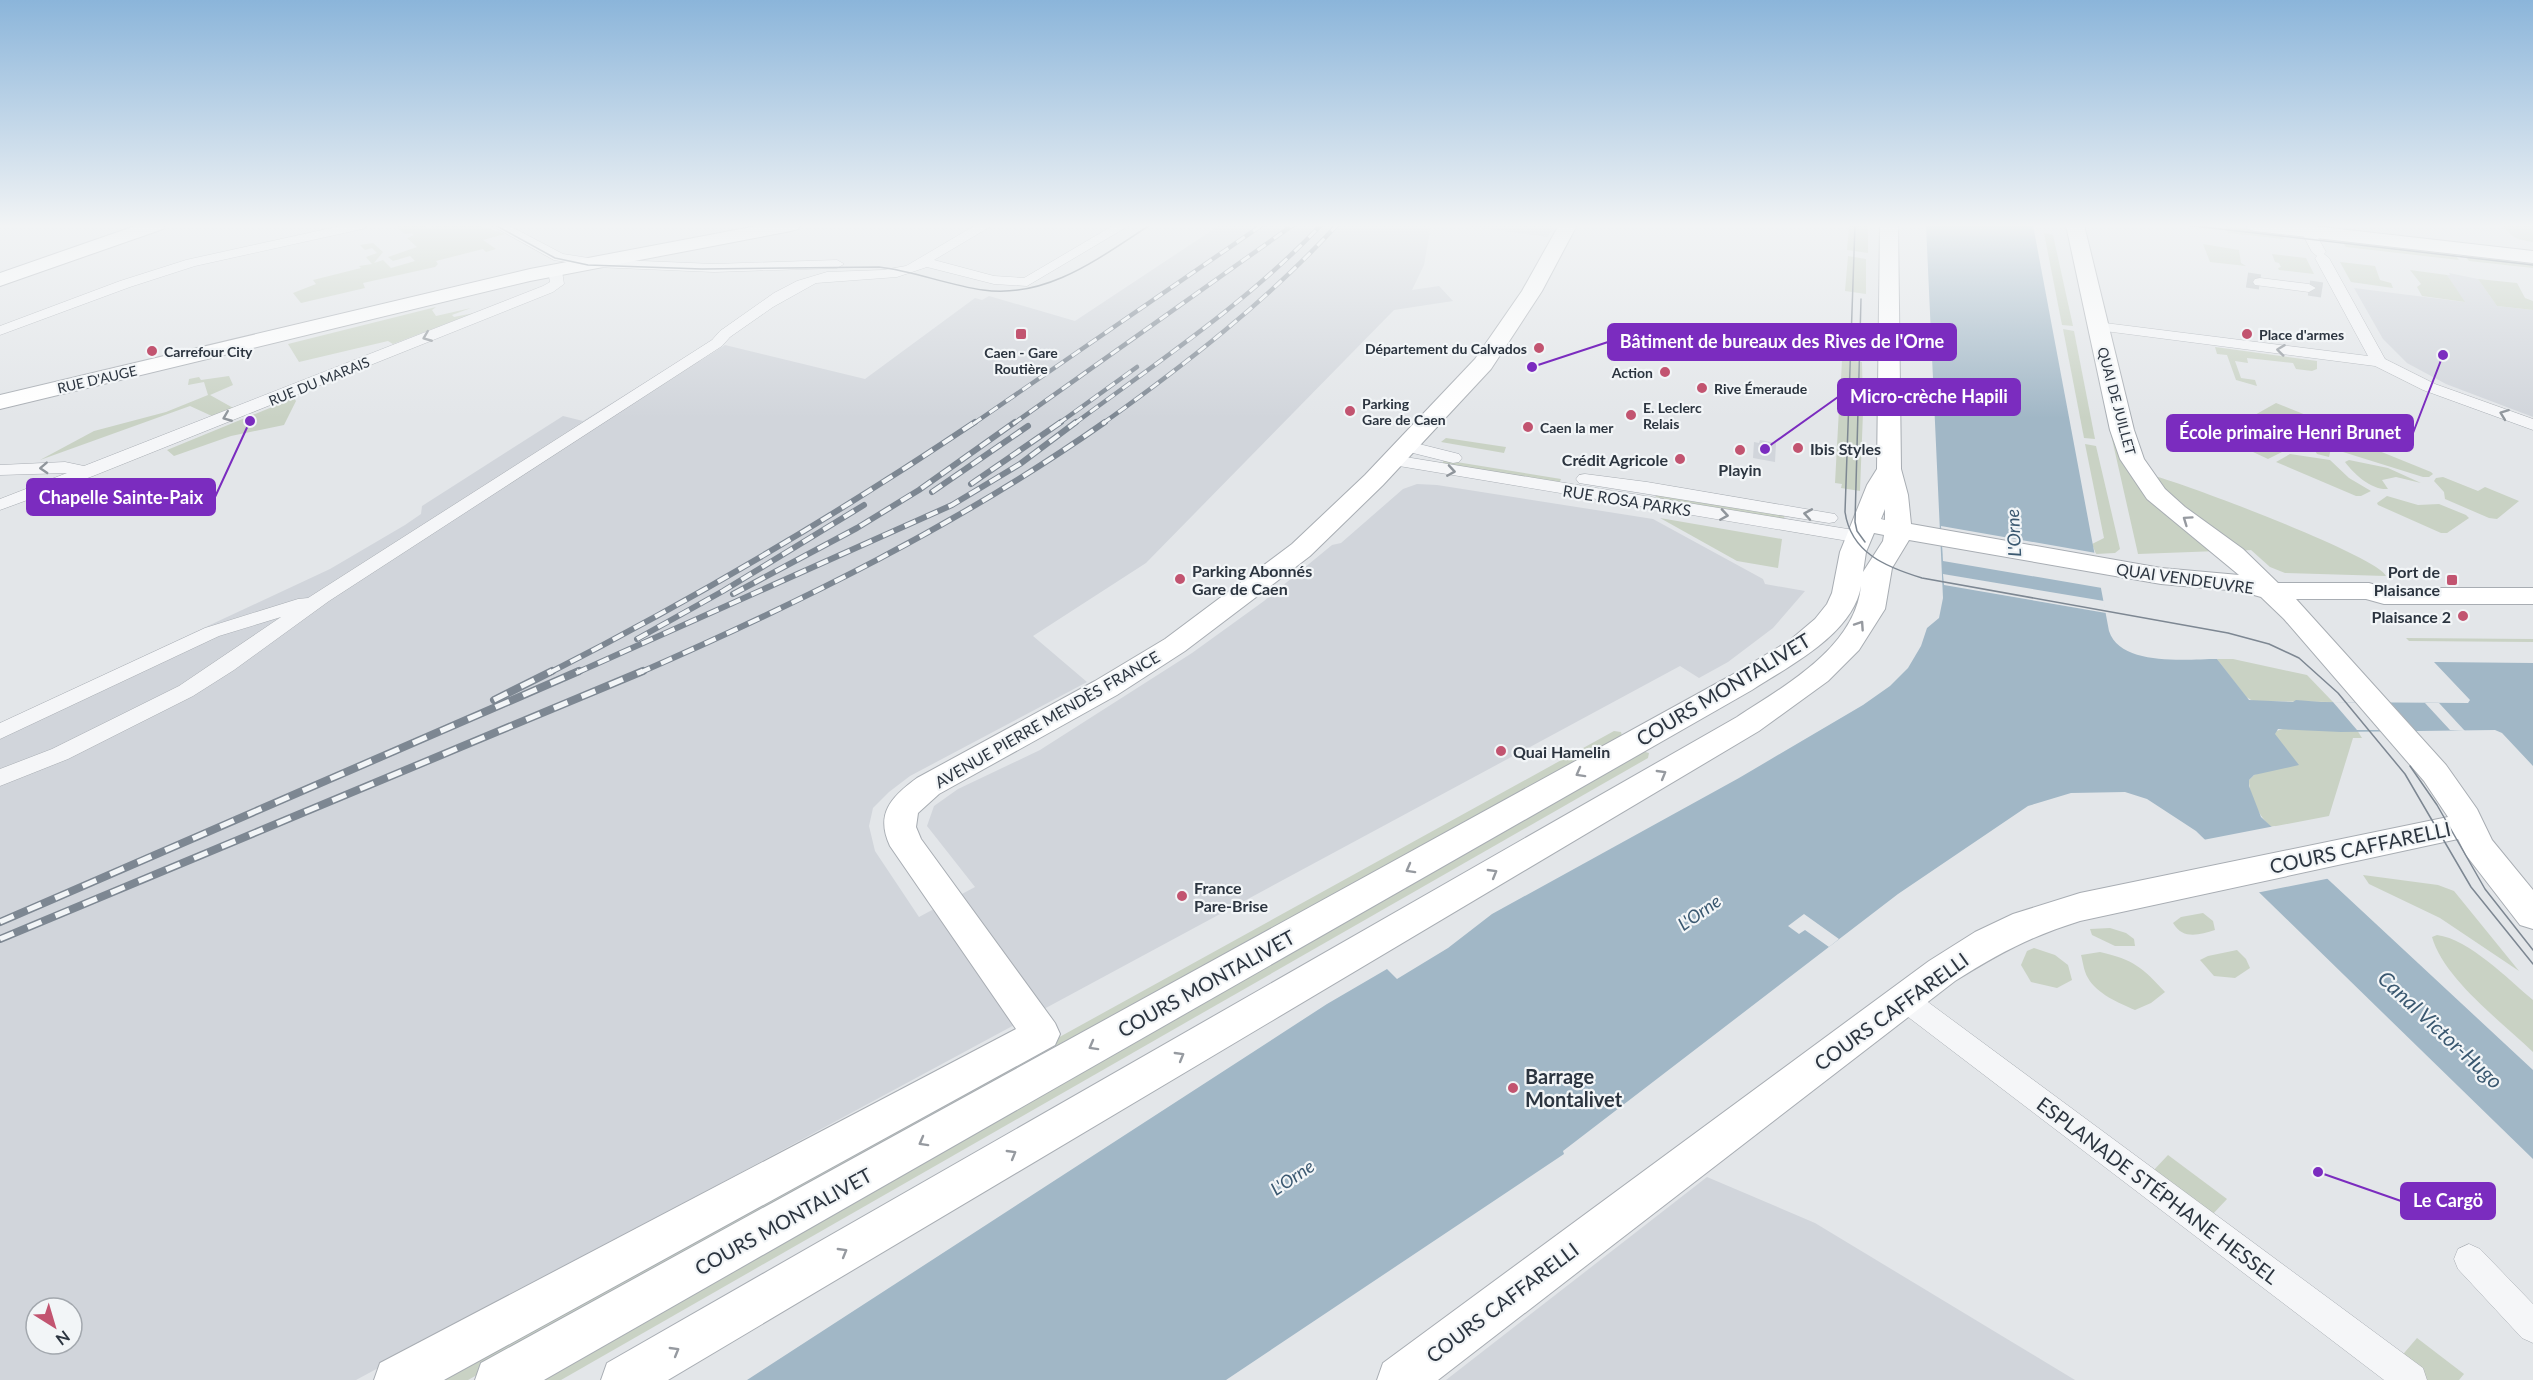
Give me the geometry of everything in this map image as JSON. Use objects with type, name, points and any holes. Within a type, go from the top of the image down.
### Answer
[{"type":"main road","name":"RUE D'AUGE","points":[[0,402],[477,289]]},
{"type":"main road","name":"AVENUE PIERRE MENDÈS FRANCE","points":[[398,1380],[1041,1034],[899,832],[901,812],[915,795],[928,786],[1106,688],[1213,618],[1301,550],[1400,453],[1476,371],[1496,346],[1533,289]]},
{"type":"main road","points":[[1879,533],[1896,489],[1889,469],[1889,289]]},
{"type":"main road","name":"QUAI DE JUILLET","points":[[2089,289],[2126,444],[2132,459],[2148,485],[2167,505],[2234,555],[2324,645],[2445,786],[2478,846],[2533,915]]},
{"type":"main road","name":"QUAI VENDEUVRE","points":[[1879,533],[2100,571],[2205,595],[2262,595],[2272,591],[2533,586]]},
{"type":"main road","name":"COURS MONTALIVET","points":[[498,1380],[1741,683],[1816,633],[1840,606],[1846,593],[1853,552],[1879,533]]},
{"type":"main road","name":"COURS MONTALIVET","points":[[624,1380],[1697,754],[1796,692],[1832,661],[1862,625],[1873,603],[1879,533]]},
{"type":"main road","name":"QUAI VENDEUVRE","points":[[2382,590],[2533,596]]},
{"type":"main road","name":"COURS CAFFARELLI","points":[[1400,1380],[1904,999],[1942,971],[1988,942],[2026,924],[2080,907],[2468,825]]},
{"type":"street","points":[[0,331],[111,289]]},
{"type":"street","name":"RUE DU MARAIS","points":[[0,506],[547,289]]},
{"type":"street","points":[[0,778],[69,750],[186,691],[227,665],[322,597],[692,360],[763,309],[795,289]]},
{"type":"street","points":[[2325,289],[2339,290],[2379,362]]},
{"type":"street","points":[[2097,326],[2379,362],[2429,387],[2533,425]]},
{"type":"street","name":"RUE ROSA PARKS","points":[[1400,453],[1452,458],[1658,489],[1879,533]]},
{"type":"street","points":[[0,470],[64,467],[88,472]]},
{"type":"street","points":[[70,490],[88,472]]},
{"type":"street","points":[[0,732],[212,632],[322,597]]},
{"type":"street","name":"ESPLANADE STÉPHANE HESSEL","points":[[1904,999],[2411,1380]]},
{"type":"street","points":[[2469,1259],[2533,1327]]},
{"type":"shaded area","points":[[1123,289],[1442,289],[1453,301],[1394,310],[1146,563],[1033,636],[1087,682],[910,776],[873,808],[869,826],[875,851],[919,917],[975,887],[927,826],[934,806],[958,789],[1040,750],[1192,653],[1264,601],[1332,545],[1341,543],[1403,489],[1417,484],[1437,485],[1653,519],[1763,579],[1765,584],[1805,591],[1773,628],[1728,662],[1699,678],[1680,666],[356,1380],[0,1380],[0,723],[330,569],[405,525],[421,514],[422,506],[563,416],[583,421],[684,358],[700,361],[725,345],[865,379],[975,298],[982,300],[989,296],[1075,321]]},
{"type":"shaded area","points":[[2355,289],[2464,302],[2456,289],[2485,289],[2497,306],[2533,310],[2533,417],[2446,384],[2407,363],[2383,339]]},
{"type":"shaded area","points":[[1760,440],[1776,443],[1775,462],[1753,458],[1754,442],[1759,443]]},
{"type":"shaded area","points":[[1707,1177],[1815,1223],[2075,1380],[1446,1380]]},
{"type":"green space","points":[[302,289],[359,289],[301,303],[293,293]]},
{"type":"green space","points":[[1866,289],[1866,294],[1845,291]]},
{"type":"green space","points":[[2055,289],[2065,289],[2073,326],[2062,325]]},
{"type":"green space","points":[[2418,289],[2457,289],[2465,302],[2422,296]]},
{"type":"green space","points":[[2485,289],[2520,289],[2525,298],[2533,301],[2533,310],[2497,306]]},
{"type":"green space","points":[[436,307],[432,310],[436,316],[471,308],[452,315],[454,317],[474,313],[393,344],[388,341],[299,362],[288,344]]},
{"type":"green space","points":[[2063,329],[2074,331],[2095,439],[2084,438]]},
{"type":"green space","points":[[2215,347],[2317,361],[2317,369],[2312,371],[2296,369],[2293,363],[2247,358],[2248,363],[2235,361],[2241,378],[2255,380],[2257,386],[2236,380],[2227,355],[2217,354]]},
{"type":"green space","points":[[1842,359],[1862,362],[1863,405],[1840,401]]},
{"type":"green space","points":[[229,376],[233,385],[210,395],[235,409],[214,417],[190,406],[40,460],[94,431],[166,412],[208,395],[204,382],[188,385],[189,379],[199,377],[201,380]]},
{"type":"green space","points":[[294,398],[296,401],[284,425],[231,436],[174,456],[167,450]]},
{"type":"green space","points":[[2276,403],[2306,415],[2301,419],[2340,436],[2332,444],[2329,457],[2317,454],[2311,444],[2253,419],[2253,416]]},
{"type":"green space","points":[[1839,409],[1863,412],[1860,491],[1841,488],[1842,484],[1835,483]]},
{"type":"green space","points":[[2261,427],[2286,438],[2273,446],[2282,452],[2268,459],[2236,444]]},
{"type":"green space","points":[[2110,430],[2116,431],[2123,456],[2218,551],[2138,554]]},
{"type":"green space","points":[[1446,438],[1506,447],[1504,453],[1441,442]]},
{"type":"green space","points":[[2357,442],[2433,474],[2423,477],[2343,452],[2348,444]]},
{"type":"green space","points":[[2085,444],[2096,446],[2120,549],[2115,553],[2096,554],[2092,544],[2104,538]]},
{"type":"green space","points":[[2290,454],[2330,460],[2349,478],[2371,491],[2356,496],[2276,462]]},
{"type":"green space","points":[[1444,460],[1561,479],[1558,486],[1441,466]]},
{"type":"green space","points":[[2349,460],[2388,468],[2421,483],[2396,477],[2382,480],[2388,489],[2382,489],[2364,481],[2345,462]]},
{"type":"green space","points":[[2154,476],[2239,506],[2317,538],[2351,553],[2386,576],[2285,573],[2270,567],[2251,550],[2237,551],[2182,509]]},
{"type":"green space","points":[[2443,477],[2478,491],[2485,487],[2519,501],[2497,519],[2489,518],[2445,499],[2444,492],[2434,481],[2436,478]]},
{"type":"green space","points":[[1657,491],[1785,512],[1784,520],[1655,499]]},
{"type":"green space","points":[[2387,496],[2418,505],[2439,504],[2469,518],[2447,533],[2441,533],[2378,505],[2377,503]]},
{"type":"green space","points":[[1660,518],[1782,539],[1778,568],[1737,561]]},
{"type":"green space","points":[[2406,638],[2533,639],[2533,642],[2409,641]]},
{"type":"green space","points":[[2217,659],[2233,659],[2307,675],[2333,702],[2253,701],[2246,697]]},
{"type":"green space","points":[[2283,729],[2357,730],[2362,738],[2353,738],[2329,816],[2271,827],[2256,806],[2249,780],[2261,772],[2276,731]]},
{"type":"green space","points":[[1614,731],[1621,732],[1622,736],[468,1380],[438,1380]]},
{"type":"green space","points":[[1642,751],[1649,753],[1648,758],[561,1380],[531,1380]]},
{"type":"green space","points":[[2363,875],[2438,885],[2454,891],[2519,971],[2440,918],[2369,884]]},
{"type":"green space","points":[[2203,913],[2213,921],[2215,930],[2192,935],[2186,934],[2173,923],[2181,917]]},
{"type":"green space","points":[[2110,928],[2126,933],[2134,939],[2135,946],[2115,946],[2092,935],[2090,929]]},
{"type":"green space","points":[[2437,935],[2449,938],[2475,952],[2533,1000],[2533,1052],[2461,984],[2439,953],[2432,937]]},
{"type":"green space","points":[[2034,948],[2055,955],[2068,965],[2072,980],[2057,988],[2031,982],[2021,965],[2027,951]]},
{"type":"green space","points":[[2237,950],[2246,959],[2250,968],[2235,978],[2214,976],[2200,960],[2208,956]]},
{"type":"green space","points":[[2100,952],[2121,958],[2137,966],[2165,992],[2151,1003],[2135,1010],[2109,997],[2097,989],[2088,978],[2081,955]]},
{"type":"green space","points":[[2168,1155],[2227,1199],[2210,1217],[2152,1172]]},
{"type":"green space","points":[[2417,1338],[2464,1374],[2459,1380],[2426,1380],[2399,1359]]},
{"type":"water","points":[[1929,289],[2045,289],[2109,631],[2116,643],[2127,651],[2156,659],[2217,659],[2249,700],[2468,703],[2470,700],[2434,662],[2533,663],[2533,766],[2502,733],[2495,730],[2341,732],[2278,729],[2275,734],[2299,765],[2254,775],[2249,780],[2249,786],[2261,817],[2533,1070],[2533,1159],[2196,831],[2147,799],[2125,792],[2071,793],[2028,806],[1898,894],[1563,1151],[1564,1154],[1226,1380],[747,1380],[1327,1004],[1387,969],[1397,979],[1448,948],[1492,914],[1739,778],[1863,705],[1890,686],[1908,668],[1921,646],[1927,628],[1939,618],[1943,598]]},
{"type":"pier","points":[[1941,526],[2096,553],[2102,588],[1943,561]]},
{"type":"pier","points":[[1943,574],[2104,601],[2106,613],[1944,585]]},
{"type":"pier","points":[[2333,702],[2391,703],[2415,730],[2357,730]]},
{"type":"pier","points":[[2425,703],[2439,703],[2465,731],[2450,730]]},
{"type":"pier","points":[[2275,826],[2331,878],[2256,893],[2203,840]]},
{"type":"pier","points":[[1804,914],[1839,939],[1829,947],[1805,930],[1799,934],[1788,926]]},
{"type":"tram line","points":[[979,289],[1018,289]]},
{"type":"tram line","points":[[1853,289],[1845,512],[1854,538],[1863,548],[1883,563],[1922,578],[2228,633],[2269,644],[2299,658],[2338,693],[2405,774],[2471,887],[2533,964]]},
{"type":"tram line","points":[[1861,299],[1855,522],[1857,531],[1865,542]]},
{"type":"tram line","points":[[2410,766],[2437,805],[2485,889],[2533,950]]},
{"type":"railway","points":[[973,424],[1168,289]]},
{"type":"railway","points":[[1013,424],[1202,289]]},
{"type":"railway","points":[[1074,424],[1170,354],[1252,289]]},
{"type":"railway","points":[[1102,424],[1225,330],[1273,289]]},
{"type":"railway","points":[[1058,424],[1137,367]]},
{"type":"railway","points":[[549,673],[766,554],[975,422]]},
{"type":"railway","points":[[733,594],[857,528],[919,490],[1015,422]]},
{"type":"railway","points":[[971,484],[1061,422]]},
{"type":"railway","points":[[576,673],[952,505],[1020,464],[1076,422]]},
{"type":"railway","points":[[639,673],[760,618],[937,528],[1050,459],[1105,422]]},
{"type":"railway","points":[[932,492],[1028,426]]},
{"type":"railway","points":[[637,639],[723,591],[864,505]]},
{"type":"railway","points":[[494,700],[552,671]]},
{"type":"railway","points":[[0,922],[579,671]]},
{"type":"railway","points":[[0,939],[643,671]]},
{"type":"place","name":"Caen - Gare Routière","points":[[1021,334]]},
{"type":"place","name":"Place d'armes","points":[[2247,334]]},
{"type":"place","name":"Département du Calvados","points":[[1539,348]]},
{"type":"place","name":"Carrefour City","points":[[152,351]]},
{"type":"place","name":"École primaire Henri Brunet","points":[[2443,355]]},
{"type":"place","name":"Bâtiment de bureaux des Rives de l'Orne","points":[[1532,367]]},
{"type":"place","name":"Action","points":[[1665,372]]},
{"type":"place","name":"Rive Émeraude","points":[[1702,388]]},
{"type":"place","name":"Parking Gare de Caen","points":[[1350,411]]},
{"type":"place","name":"E. Leclerc Relais","points":[[1631,415]]},
{"type":"place","name":"Chapelle Sainte-Paix","points":[[250,421]]},
{"type":"place","name":"Caen la mer","points":[[1528,427]]},
{"type":"place","name":"Ibis Styles","points":[[1798,448]]},
{"type":"place","name":"Micro-crèche Hapili","points":[[1765,449]]},
{"type":"place","name":"Playin","points":[[1740,450]]},
{"type":"place","name":"Crédit Agricole","points":[[1680,459]]},
{"type":"place","name":"Parking Abonnés Gare de Caen","points":[[1180,579]]},
{"type":"place","name":"Port de Plaisance","points":[[2452,580]]},
{"type":"place","name":"Plaisance 2","points":[[2463,616]]},
{"type":"place","name":"Quai Hamelin","points":[[1501,751]]},
{"type":"place","name":"France Pare-Brise","points":[[1182,896]]},
{"type":"place","name":"Barrage Montalivet","points":[[1513,1088]]},
{"type":"place","name":"Le Cargö","points":[[2318,1172]]},
{"type":"water label","name":"L'Orne","points":[[2013,533]]},
{"type":"water label","name":"L'Orne","points":[[1699,912]]},
{"type":"water label","name":"Canal Victor-Hugo","points":[[2441,1029]]},
{"type":"water label","name":"L'Orne","points":[[1292,1177]]}]
